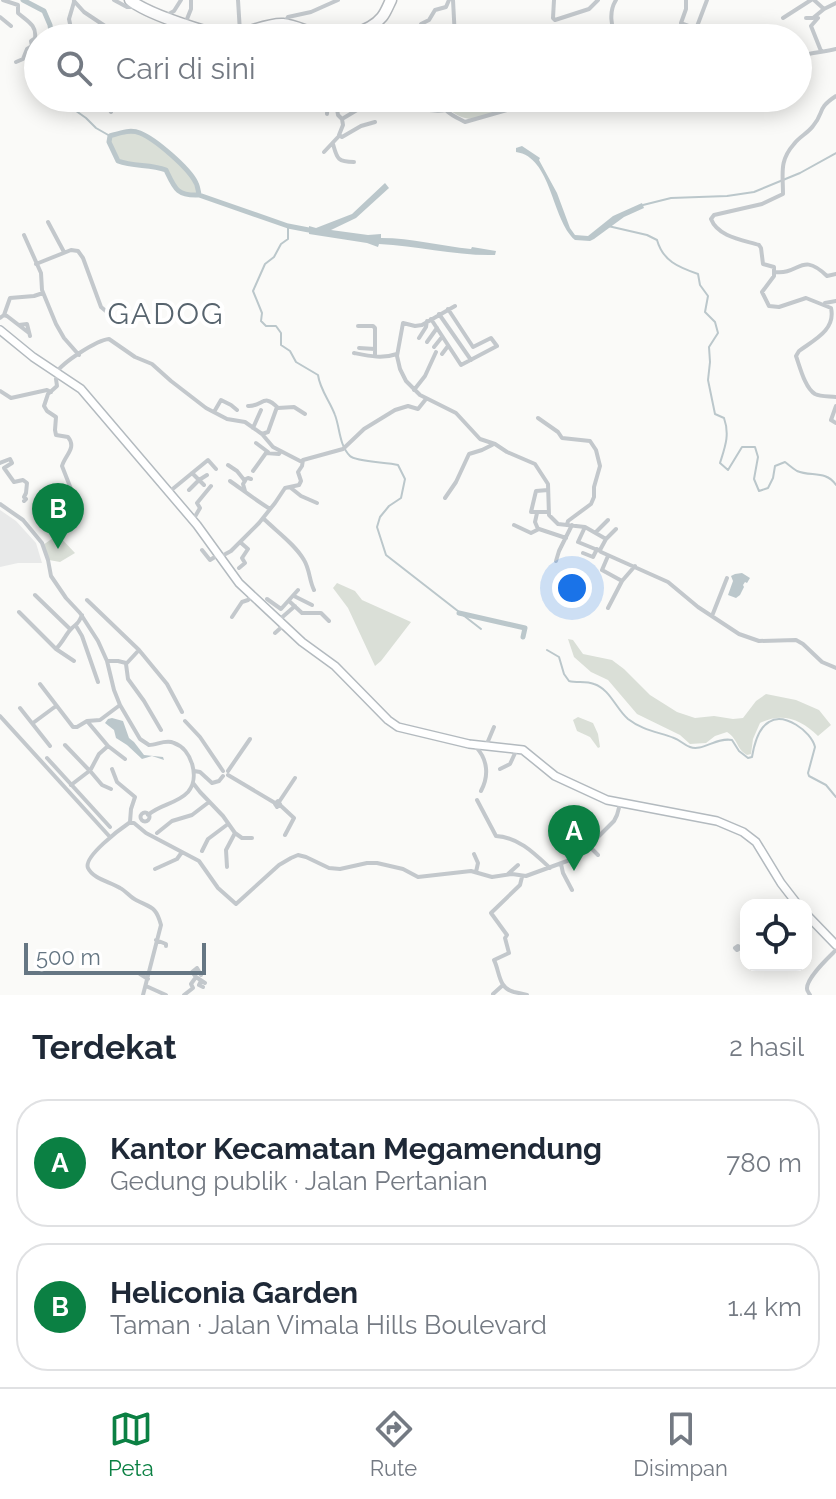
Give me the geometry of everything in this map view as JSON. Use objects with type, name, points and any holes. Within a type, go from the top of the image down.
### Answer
[{"type":"highway","points":[[375,23],[385,13],[391,0]]},
{"type":"highway","points":[[142,6],[187,24]]},
{"type":"street","points":[[3,0],[18,5],[18,13],[32,24]]},
{"type":"street","points":[[114,0],[130,8],[142,6]]},
{"type":"street","points":[[164,16],[174,11],[181,0]]},
{"type":"street","points":[[184,23],[191,9],[191,0]]},
{"type":"street","points":[[238,0],[240,24]]},
{"type":"street","points":[[284,24],[288,17],[311,12],[338,0]]},
{"type":"street","points":[[421,24],[451,0]]},
{"type":"street","points":[[451,0],[454,24]]},
{"type":"street","points":[[554,0],[555,20],[592,8],[598,0]]},
{"type":"street","points":[[613,24],[613,3],[616,0]]},
{"type":"street","points":[[685,24],[681,22],[686,0]]},
{"type":"street","points":[[698,24],[707,0]]},
{"type":"street","points":[[783,18],[813,0],[824,9]]},
{"type":"street","points":[[74,1],[102,24]]},
{"type":"street","points":[[70,24],[74,1]]},
{"type":"street","points":[[806,18],[813,18],[836,3]]},
{"type":"street","points":[[0,17],[11,26]]},
{"type":"street","points":[[812,25],[818,18]]},
{"type":"street","points":[[812,28],[821,51]]},
{"type":"street","points":[[812,53],[836,49]]},
{"type":"street","points":[[16,62],[24,56]]},
{"type":"street","points":[[834,303],[806,298],[770,307],[762,292],[775,272],[773,266],[762,263],[760,246],[719,231],[711,219],[716,214],[762,204],[783,194],[782,165],[792,146],[815,125],[823,105],[836,96]]},
{"type":"street","points":[[324,152],[339,136],[343,125],[337,112]]},
{"type":"street","points":[[342,119],[355,112]]},
{"type":"street","points":[[449,112],[465,122],[500,112]]},
{"type":"street","points":[[339,136],[345,137],[361,126],[375,122]]},
{"type":"street","points":[[333,144],[334,153],[339,158],[354,162]]},
{"type":"street","points":[[48,222],[64,252]]},
{"type":"street","points":[[24,235],[41,275],[43,293],[61,334],[79,355]]},
{"type":"street","points":[[36,264],[73,249],[80,252],[101,307],[119,322]]},
{"type":"street","points":[[775,272],[785,272],[807,264],[817,267],[827,276],[836,274]]},
{"type":"street","points":[[3,315],[10,298],[43,293]]},
{"type":"street","points":[[823,303],[832,309],[831,325],[799,351],[796,357],[813,392],[836,397]]},
{"type":"street","points":[[455,306],[418,326],[403,323],[397,354],[401,372],[414,390],[452,411],[477,436],[537,465],[547,481],[548,512],[555,522],[585,527],[606,539]]},
{"type":"street","points":[[0,309],[3,315],[19,325],[26,324],[30,335]]},
{"type":"street","points":[[429,320],[460,364],[497,345],[491,338],[473,347],[448,309]]},
{"type":"street","points":[[439,314],[471,360]]},
{"type":"street","points":[[419,338],[429,320]]},
{"type":"street","points":[[358,326],[374,327],[375,356]]},
{"type":"street","points":[[427,342],[437,328]]},
{"type":"street","points":[[0,332],[86,394],[252,595],[280,609],[298,590]]},
{"type":"street","points":[[414,390],[425,376],[442,337]]},
{"type":"street","points":[[71,489],[62,465],[72,445],[70,438],[56,435],[56,417],[44,408],[47,396],[57,386],[57,374],[63,363],[98,341],[109,339],[135,357],[152,364],[193,399],[230,420],[243,422],[262,434],[270,445],[302,462]]},
{"type":"street","points":[[442,354],[458,343]]},
{"type":"street","points":[[359,348],[375,349]]},
{"type":"street","points":[[354,353],[369,357],[397,354]]},
{"type":"street","points":[[0,394],[12,398],[47,390],[51,392]]},
{"type":"street","points":[[218,393],[221,400],[237,410]]},
{"type":"street","points":[[202,550],[210,560],[229,552],[263,518],[285,488],[300,483],[297,473],[305,459],[346,447],[366,428],[395,410],[408,406],[418,409],[426,399]]},
{"type":"street","points":[[214,412],[221,400]]},
{"type":"street","points":[[248,406],[266,400],[277,407],[294,407],[305,414]]},
{"type":"street","points":[[836,406],[831,421],[836,423]]},
{"type":"street","points":[[262,434],[267,433],[277,407]]},
{"type":"street","points":[[253,428],[261,410]]},
{"type":"street","points":[[538,418],[562,438],[590,441],[599,458],[593,501],[568,521],[566,538],[556,561]]},
{"type":"street","points":[[256,443],[268,452],[279,454],[281,451]]},
{"type":"street","points":[[445,498],[469,454],[494,444]]},
{"type":"street","points":[[253,471],[268,452]]},
{"type":"street","points":[[0,463],[10,459],[12,463],[4,468],[6,472],[15,483],[23,480],[27,483],[24,501]]},
{"type":"street","points":[[169,492],[208,460],[216,469]]},
{"type":"street","points":[[228,465],[244,480],[245,491]]},
{"type":"street","points":[[185,470],[204,485]]},
{"type":"street","points":[[189,490],[207,475]]},
{"type":"street","points":[[244,480],[251,479]]},
{"type":"street","points":[[230,481],[259,505],[270,509]]},
{"type":"street","points":[[193,521],[200,508],[197,503],[211,486]]},
{"type":"street","points":[[291,488],[317,503]]},
{"type":"street","points":[[548,490],[536,491],[531,512],[548,512]]},
{"type":"street","points":[[0,504],[28,525],[42,543],[50,574],[98,641],[108,664],[115,694],[144,743],[174,743],[185,752],[194,771],[190,790],[178,800],[148,815],[143,813],[140,816],[142,820],[110,837],[88,859],[88,868],[134,899],[152,907],[161,921],[143,995]]},
{"type":"street","points":[[537,513],[535,522],[538,529]]},
{"type":"street","points":[[263,518],[302,557],[314,590]]},
{"type":"street","points":[[596,532],[608,520]]},
{"type":"street","points":[[514,525],[531,533],[538,529],[566,538]]},
{"type":"street","points":[[585,527],[579,542],[671,583],[687,599],[739,634],[752,639],[799,642],[822,662],[836,668]]},
{"type":"street","points":[[583,553],[593,557],[616,529]]},
{"type":"street","points":[[239,568],[245,563],[242,558],[248,549],[240,542]]},
{"type":"street","points":[[608,556],[602,570],[622,581]]},
{"type":"street","points":[[608,608],[622,581],[635,566]]},
{"type":"street","points":[[712,616],[727,578]]},
{"type":"street","points":[[606,591],[616,595]]},
{"type":"street","points":[[35,595],[82,636],[98,682]]},
{"type":"street","points":[[232,617],[242,602],[252,595]]},
{"type":"street","points":[[294,596],[312,605]]},
{"type":"street","points":[[87,600],[139,650],[167,684],[182,712]]},
{"type":"street","points":[[266,600],[282,623],[335,666],[398,727],[475,745],[517,748],[528,753],[555,776],[597,797],[717,821],[743,832],[760,847],[793,899]]},
{"type":"street","points":[[289,601],[304,613],[322,614],[329,621]]},
{"type":"street","points":[[275,633],[295,606]]},
{"type":"street","points":[[19,612],[56,649],[74,661]]},
{"type":"street","points":[[56,649],[82,615]]},
{"type":"street","points":[[75,627],[87,623]]},
{"type":"street","points":[[126,664],[139,650]]},
{"type":"street","points":[[108,664],[116,660],[126,664]]},
{"type":"street","points":[[126,664],[128,679],[161,730]]},
{"type":"street","points":[[40,684],[73,727],[100,720],[120,705]]},
{"type":"street","points":[[33,723],[56,706]]},
{"type":"street","points":[[20,708],[50,746]]},
{"type":"street","points":[[0,716],[110,837]]},
{"type":"street","points":[[87,721],[108,746],[125,759]]},
{"type":"street","points":[[185,721],[225,773],[278,803],[294,818],[285,835]]},
{"type":"street","points":[[486,746],[494,727]]},
{"type":"street","points":[[194,771],[200,772],[212,783],[219,781],[250,739]]},
{"type":"street","points":[[65,745],[102,785],[111,789]]},
{"type":"street","points":[[475,745],[486,761],[481,791]]},
{"type":"street","points":[[71,785],[89,770],[108,746]]},
{"type":"street","points":[[500,769],[510,764],[517,748]]},
{"type":"street","points":[[47,758],[110,827]]},
{"type":"street","points":[[112,769],[119,783],[134,796],[130,811],[135,825],[201,863],[218,888],[236,904],[279,865],[296,856],[304,856],[332,869],[377,863],[403,869],[418,877],[476,872],[492,877],[514,874],[522,877],[576,857],[616,818],[620,804]]},
{"type":"street","points":[[278,803],[295,778]]},
{"type":"street","points":[[193,782],[220,811],[235,833],[242,838],[252,838]]},
{"type":"street","points":[[190,790],[200,792]]},
{"type":"street","points":[[477,800],[496,836],[524,845],[550,868]]},
{"type":"street","points":[[157,833],[172,821],[192,815],[209,802]]},
{"type":"street","points":[[202,851],[208,839],[228,824]]},
{"type":"street","points":[[227,867],[226,850],[235,833]]},
{"type":"street","points":[[589,846],[598,855]]},
{"type":"street","points":[[155,869],[177,859],[182,852]]},
{"type":"street","points":[[474,854],[478,863],[476,872]]},
{"type":"street","points":[[561,864],[572,890]]},
{"type":"street","points":[[506,875],[518,865]]},
{"type":"street","points":[[522,877],[520,885],[491,913],[507,934],[505,938],[509,953],[494,961],[499,979],[512,992],[527,995]]},
{"type":"street","points":[[808,994],[808,983],[836,948],[812,921]]},
{"type":"street","points":[[156,940],[166,946]]},
{"type":"street","points":[[140,974],[148,979]]},
{"type":"street","points":[[181,988],[185,994],[193,988],[191,984],[201,981]]},
{"type":"street","points":[[808,983],[814,987]]},
{"type":"street","points":[[493,994],[503,985]]},
{"type":"street","points":[[146,986],[166,995]]},
{"type":"shaded area","points":[[453,112],[498,112],[476,118]]},
{"type":"shaded area","points":[[127,131],[161,145],[189,174],[199,195],[185,195],[178,191],[166,170],[118,161],[109,142],[110,136]]},
{"type":"shaded area","points":[[522,146],[540,158],[575,235],[588,236],[613,216],[642,203],[644,208],[624,217],[590,241],[575,240],[567,230],[537,165],[528,156],[516,152],[516,148]]},
{"type":"shaded area","points":[[385,183],[389,188],[356,218],[331,230],[381,234],[381,238],[460,248],[472,247],[496,251],[495,255],[379,244],[378,247],[309,234],[309,226],[316,228],[352,214]]},
{"type":"shaded area","points":[[0,510],[16,521],[36,543],[42,563],[0,567]]},
{"type":"shaded area","points":[[56,536],[75,553],[60,562],[49,560],[43,545]]},
{"type":"shaded area","points":[[742,573],[750,578],[743,585],[740,595],[736,598],[728,595],[733,581],[731,576]]},
{"type":"shaded area","points":[[337,583],[355,591],[362,600],[411,622],[375,666],[348,608],[333,588]]},
{"type":"shaded area","points":[[568,639],[573,640],[583,654],[612,660],[650,695],[677,712],[695,718],[743,718],[766,694],[796,700],[819,710],[831,725],[818,736],[791,719],[768,720],[760,723],[751,754],[747,755],[727,732],[706,743],[690,744],[680,735],[637,714],[608,680],[591,672],[574,657]]},
{"type":"shaded area","points":[[578,717],[593,723],[600,747],[590,737],[577,731],[573,720]]},
{"type":"shaded area","points":[[112,718],[123,721],[129,738],[144,755],[163,757],[164,760],[152,756],[142,759],[116,738],[114,730],[105,723]]},
{"type":"waterway","points":[[23,0],[44,11],[50,24]]},
{"type":"waterway","points":[[78,112],[110,136]]},
{"type":"waterway","points":[[199,195],[192,177],[154,141],[132,131],[110,136],[109,142],[118,161],[166,170],[181,193],[199,195],[288,226],[314,231]]},
{"type":"waterway","points":[[643,205],[671,198],[754,192],[800,173],[836,153]]},
{"type":"waterway","points":[[288,226],[288,239],[265,264],[253,291],[262,313],[261,321],[266,326],[276,326],[281,333],[281,345],[290,351],[296,362],[318,375],[350,456],[358,460],[398,465],[405,479],[401,498],[389,506],[377,527],[386,555],[481,629]]},
{"type":"waterway","points":[[608,226],[657,240],[672,262],[698,274],[700,285],[708,296],[705,312],[715,322],[718,333],[709,347],[708,380],[715,414],[724,418],[727,430],[720,463],[728,470],[742,447],[755,447],[758,457],[754,479],[759,491],[768,488],[775,466],[785,462],[802,473],[828,477],[836,485]]},
{"type":"waterway","points":[[459,613],[525,628],[523,637]]},
{"type":"waterway","points":[[547,650],[559,657],[569,681],[600,687],[633,723],[690,747],[699,748],[732,740],[739,751],[748,758],[752,757],[755,742],[765,725],[775,720],[789,721],[803,729],[815,747],[809,776],[826,785],[836,797]]},
{"type":"place","name":"Heliconia Garden","points":[[58,549]]},
{"type":"place","name":"Kantor Kecamatan Megamendung","points":[[574,871]]},
{"type":"district","name":"GADOG","points":[[166,313]]}]
